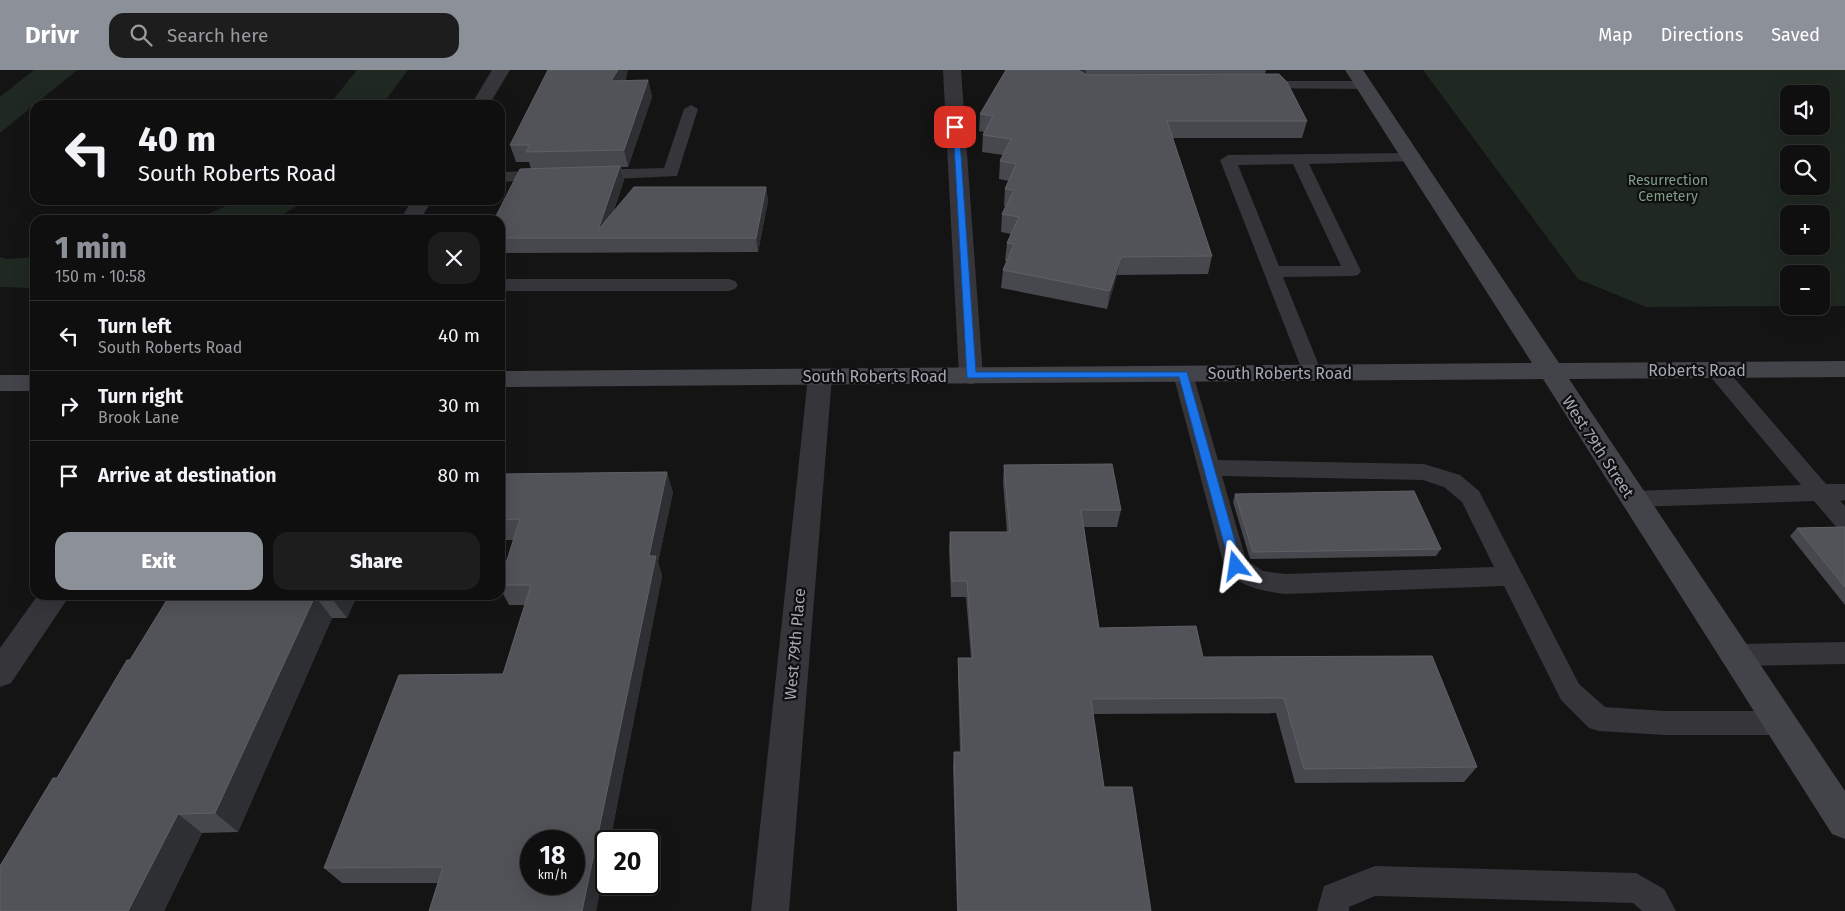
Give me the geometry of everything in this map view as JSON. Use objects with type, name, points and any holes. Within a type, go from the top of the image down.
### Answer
[{"type":"street","points":[[483,100],[501,70]]},
{"type":"street","points":[[952,70],[971,376]]},
{"type":"street","name":"West 79th Street","points":[[1359,77],[1410,158],[1845,822]]},
{"type":"street","name":"Roberts Road","points":[[1549,371],[1845,369]]},
{"type":"street","name":"South Roberts Road","points":[[505,379],[1549,371]]},
{"type":"street","name":"West 79th Place","points":[[770,911],[820,377]]},
{"type":"street","points":[[0,383],[30,383]]},
{"type":"street","points":[[0,673],[51,600]]},
{"type":"lane","points":[[1243,85],[1359,77]]},
{"type":"lane","points":[[505,177],[671,173],[691,109]]},
{"type":"lane","points":[[1312,373],[1228,160],[1410,158]]},
{"type":"lane","points":[[1272,272],[1352,271],[1299,159]]},
{"type":"lane","points":[[505,285],[729,284]]},
{"type":"lane","points":[[1716,370],[1845,522]]},
{"type":"lane","points":[[1183,374],[1236,566],[1258,580],[1285,584],[1512,576]]},
{"type":"lane","points":[[1210,468],[1424,472],[1452,481],[1472,497],[1570,692],[1599,719],[1665,723],[1780,723]]},
{"type":"lane","points":[[1633,499],[1845,492]]},
{"type":"lane","points":[[1735,655],[1845,653]]},
{"type":"lane","points":[[1333,911],[1335,898],[1375,881],[1636,888],[1646,893],[1656,902],[1660,911]]},
{"type":"green space","points":[[34,70],[77,70],[40,100],[30,100],[30,108],[0,133],[0,97]]},
{"type":"green space","points":[[357,70],[408,70],[386,100],[333,100]]},
{"type":"green space","name":"Resurrection Cemetery","points":[[1423,70],[1845,70],[1845,306],[1830,306],[1830,265],[1780,265],[1780,306],[1646,307],[1578,279]]},
{"type":"green space","points":[[228,205],[298,205],[282,215],[206,215]]},
{"type":"green space","points":[[0,257],[6,259],[30,257],[30,288],[0,287]]},
{"type":"building","points":[[548,70],[618,70],[611,81],[648,80],[624,150],[526,152],[530,145],[510,145]]},
{"type":"building","points":[[1006,70],[1078,70],[1087,75],[1279,74],[1287,82],[1307,121],[1167,121],[1212,256],[1121,257],[1110,291],[1003,270],[1014,244],[1007,243],[1019,217],[1002,214],[1014,190],[1005,189],[1016,164],[1000,161],[1011,139],[983,135],[993,116],[980,114]]},
{"type":"building","points":[[620,166],[598,230],[634,187],[766,187],[756,238],[505,238],[505,215],[497,215],[502,205],[505,205],[505,198],[520,169]]},
{"type":"building","points":[[1112,464],[1121,510],[1081,510],[1099,628],[1196,626],[1203,657],[1432,656],[1477,767],[1304,769],[1284,698],[1091,699],[1104,787],[1132,787],[1151,911],[958,911],[954,752],[962,752],[958,658],[973,658],[967,581],[952,581],[950,532],[1010,532],[1004,465]]},
{"type":"building","points":[[667,472],[649,556],[656,556],[599,830],[595,830],[595,849],[582,911],[429,911],[443,867],[324,868],[399,675],[503,674],[531,585],[505,585],[505,566],[520,519],[505,520],[505,474]]},
{"type":"building","points":[[1414,491],[1441,549],[1253,552],[1235,494]]},
{"type":"building","points":[[1845,527],[1845,587],[1797,528]]},
{"type":"building","points":[[167,600],[313,600],[215,813],[178,814],[128,911],[0,911],[0,866],[53,778],[57,778],[127,660],[130,660]]},
{"type":"route","points":[[955,127],[971,376],[1183,374],[1236,566]]}]
